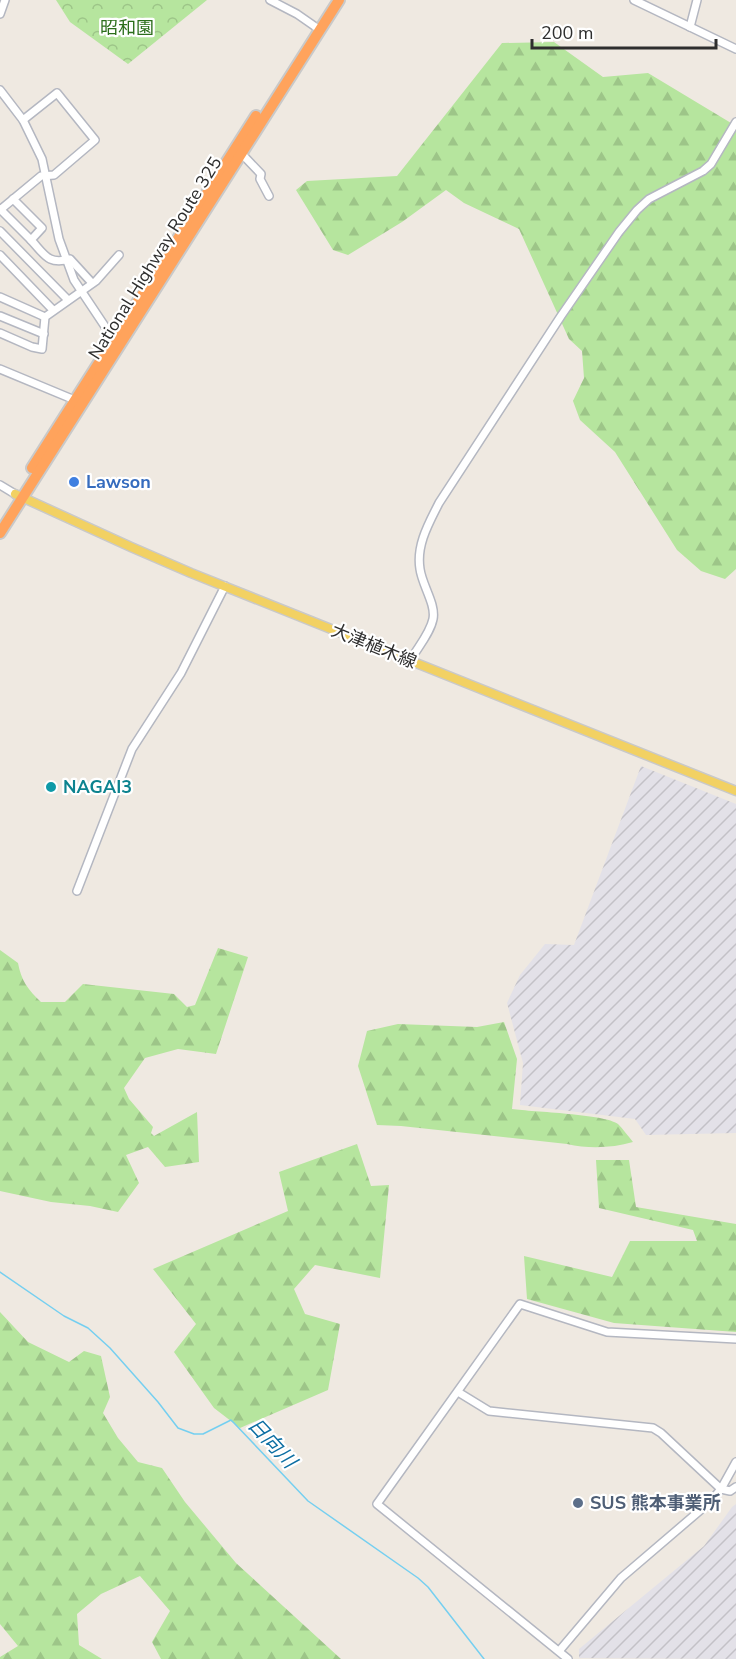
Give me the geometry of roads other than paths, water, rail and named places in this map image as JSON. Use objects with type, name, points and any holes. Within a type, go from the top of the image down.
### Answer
[{"type":"highway","name":"National Highway Route 325","points":[[116,343],[241,153],[317,27],[330,0]]},
{"type":"highway","name":"National Highway Route 325","points":[[0,532],[19,496],[317,27],[339,0]]},
{"type":"highway","name":"National Highway Route 325","points":[[0,519],[19,496]]},
{"type":"main road","name":"大津植木線","points":[[19,496],[131,548],[736,791]]},
{"type":"street","points":[[0,14],[5,0]]},
{"type":"street","points":[[270,0],[317,27]]},
{"type":"street","points":[[634,0],[736,50]]},
{"type":"street","points":[[690,27],[698,0]]},
{"type":"street","points":[[0,90],[22,120],[42,159],[59,239],[66,260],[81,291],[116,343]]},
{"type":"street","points":[[22,120],[57,93],[95,140],[54,175],[41,176],[0,209],[49,260],[55,262],[70,259],[92,283]]},
{"type":"street","points":[[410,661],[428,630],[433,615],[420,569],[420,548],[426,529],[458,471],[619,232],[649,199],[703,171],[711,164],[736,122]]},
{"type":"street","points":[[241,153],[261,174],[260,179],[269,196]]},
{"type":"street","points":[[13,199],[42,228],[31,240]]},
{"type":"street","points":[[0,231],[68,300]]},
{"type":"street","points":[[0,333],[42,349],[45,317],[92,283],[119,255]]},
{"type":"street","points":[[2,260],[53,310]]},
{"type":"street","points":[[0,297],[45,317]]},
{"type":"street","points":[[0,316],[44,334]]},
{"type":"street","points":[[0,369],[79,402]]},
{"type":"street","points":[[0,485],[19,496]]},
{"type":"street","points":[[77,891],[132,749],[181,674],[225,586]]},
{"type":"street","points":[[568,1659],[560,1650],[376,1504],[520,1304],[607,1332],[736,1339]]},
{"type":"street","points":[[458,1392],[489,1411],[653,1428],[721,1490],[730,1491],[736,1487]]},
{"type":"street","points":[[560,1650],[621,1578],[672,1536],[721,1490],[736,1462]]},
{"type":"waterway","name":"日向川","points":[[0,1272],[64,1316],[88,1328],[110,1348],[178,1428],[194,1434],[203,1434],[231,1420],[308,1501],[428,1587],[484,1659]]},
{"type":"place","name":"Lawson","points":[[74,482]]},
{"type":"place","name":"NAGAI3","points":[[51,787]]},
{"type":"place","name":"SUS 熊本事業所","points":[[578,1503]]},
{"type":"park label","name":"昭和園","points":[[127,28]]}]
